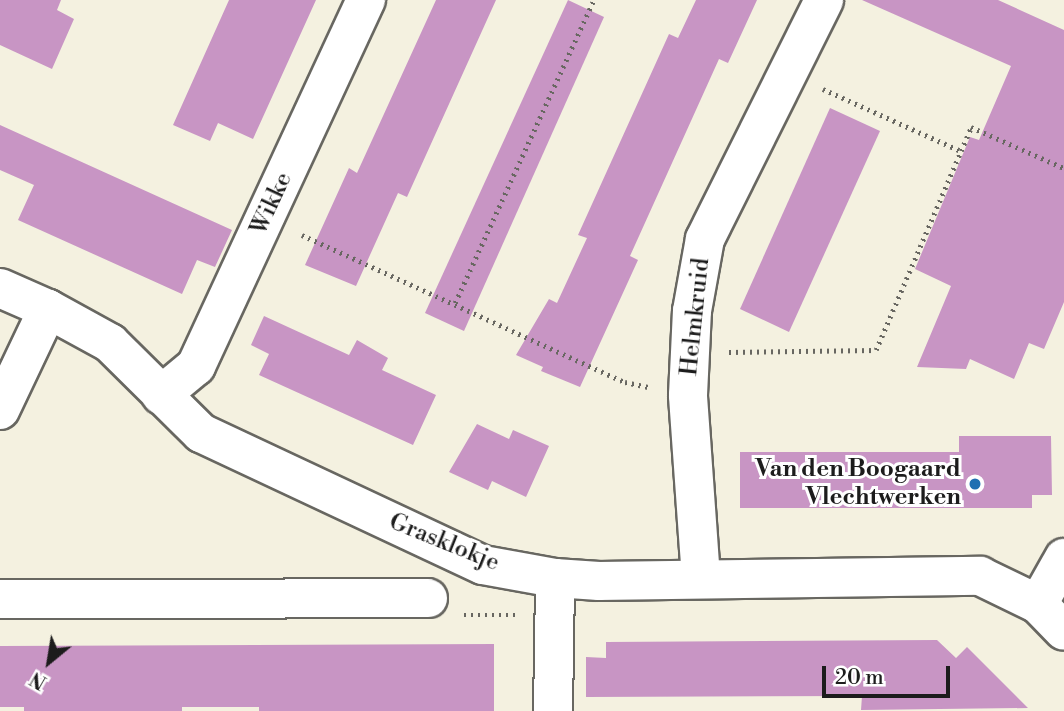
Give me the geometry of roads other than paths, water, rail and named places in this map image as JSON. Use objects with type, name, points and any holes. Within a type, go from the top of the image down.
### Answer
[{"type":"street","name":"Wikke","points":[[161,395],[196,366],[366,0]]},
{"type":"street","name":"Helmkruid","points":[[701,578],[688,395],[692,311],[705,239],[824,0]]},
{"type":"street","name":"Grasklokje","points":[[0,288],[48,309],[110,343],[201,433],[483,565],[555,578],[599,581],[980,576],[1038,604],[1064,631]]},
{"type":"street","points":[[0,410],[48,309]]},
{"type":"street","points":[[1038,604],[1064,558]]},
{"type":"street","points":[[552,711],[555,578]]},
{"type":"street","points":[[0,599],[428,598]]},
{"type":"place","name":"Van den Boogaard Vlechtwerken","points":[[975,484]]}]
